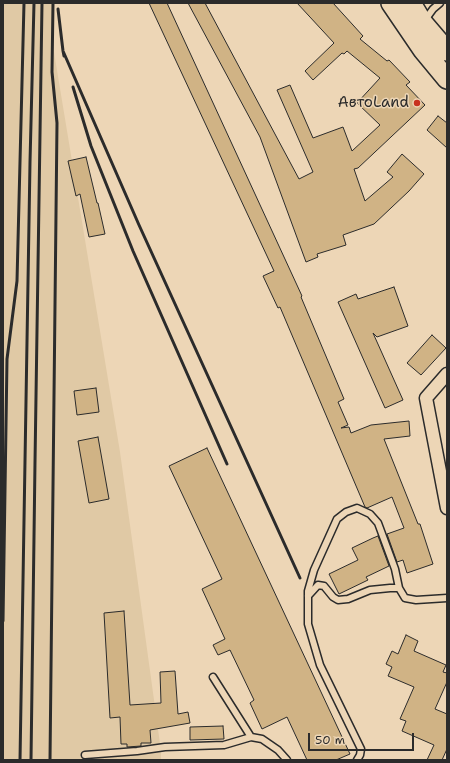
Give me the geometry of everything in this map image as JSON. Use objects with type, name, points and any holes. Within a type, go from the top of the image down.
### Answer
[{"type":"main road","points":[[391,3],[423,50],[447,79]]},
{"type":"main road","points":[[411,3],[423,23],[447,51]]},
{"type":"street","points":[[447,374],[426,398],[447,508]]},
{"type":"lane","points":[[423,23],[433,9],[440,3]]},
{"type":"lane","points":[[358,760],[361,749],[320,665],[308,624],[308,591],[314,570],[337,519],[346,512],[357,508],[370,514],[378,523],[395,569],[399,588],[405,598],[416,600],[447,598]]},
{"type":"lane","points":[[308,596],[318,585],[324,586],[333,597],[338,600],[370,590],[399,588]]},
{"type":"lane","points":[[213,677],[252,737]]},
{"type":"lane","points":[[85,754],[137,751],[165,747],[224,745],[252,737],[262,740],[278,750],[287,760]]},
{"type":"shaded area","points":[[3,3],[54,3],[53,46],[120,452],[161,760],[3,760]]},
{"type":"building","points":[[149,3],[167,3],[302,296],[301,297],[344,399],[338,402],[348,425],[341,428],[349,427],[351,433],[371,425],[409,421],[410,436],[384,439],[418,524],[420,524],[433,564],[407,573],[403,560],[397,562],[387,534],[404,528],[392,497],[367,508],[365,507],[280,307],[278,308],[263,276],[274,271]]},
{"type":"building","points":[[188,3],[205,3],[299,179],[313,172],[277,90],[290,85],[313,138],[343,127],[352,151],[380,125],[357,103],[380,78],[347,51],[344,54],[342,53],[313,80],[305,71],[334,43],[297,3],[333,3],[363,36],[360,39],[387,61],[389,60],[410,82],[406,85],[425,105],[358,168],[354,169],[365,201],[393,177],[387,172],[402,154],[424,174],[409,191],[374,224],[343,235],[346,245],[317,254],[318,257],[306,262],[260,137]]},
{"type":"building","points":[[438,116],[447,123],[447,148],[427,130]]},
{"type":"building","points":[[86,157],[105,234],[89,237],[80,194],[76,196],[68,161]]},
{"type":"building","points":[[394,287],[408,326],[377,337],[373,333],[403,400],[385,408],[338,302],[356,294],[358,299]]},
{"type":"building","points":[[432,335],[446,348],[421,375],[407,363]]},
{"type":"building","points":[[96,388],[99,412],[77,415],[74,391]]},
{"type":"building","points":[[98,437],[109,499],[89,503],[78,441]]},
{"type":"building","points":[[207,448],[350,754],[336,760],[307,760],[287,717],[262,729],[250,703],[254,700],[230,650],[218,655],[213,645],[225,639],[202,589],[222,579],[169,466]]},
{"type":"building","points":[[378,536],[389,566],[366,577],[368,580],[339,594],[329,574],[358,560],[352,548]]},
{"type":"building","points":[[124,611],[130,705],[161,703],[160,672],[175,671],[178,714],[188,712],[190,723],[150,730],[151,743],[141,743],[141,746],[127,747],[127,744],[121,744],[120,717],[110,718],[104,613]]},
{"type":"building","points":[[406,635],[418,641],[414,651],[446,665],[443,672],[447,673],[447,682],[435,709],[447,714],[447,749],[442,760],[427,760],[434,745],[402,731],[406,721],[400,719],[414,687],[388,676],[392,667],[386,664],[392,651],[398,654]]},
{"type":"building","points":[[223,726],[224,739],[190,740],[190,727]]},
{"type":"railway","points":[[3,621],[7,359],[17,281],[24,3]]},
{"type":"railway","points":[[20,760],[34,3]]},
{"type":"railway","points":[[31,760],[42,3]]},
{"type":"railway","points":[[50,760],[57,123],[52,72],[53,3]]},
{"type":"railway","points":[[58,9],[64,56]]},
{"type":"railway","points":[[63,51],[139,225],[300,578]]},
{"type":"railway","points":[[73,87],[91,146],[133,251],[227,464]]},
{"type":"place","name":"АвтоLand","points":[[417,103]]}]
